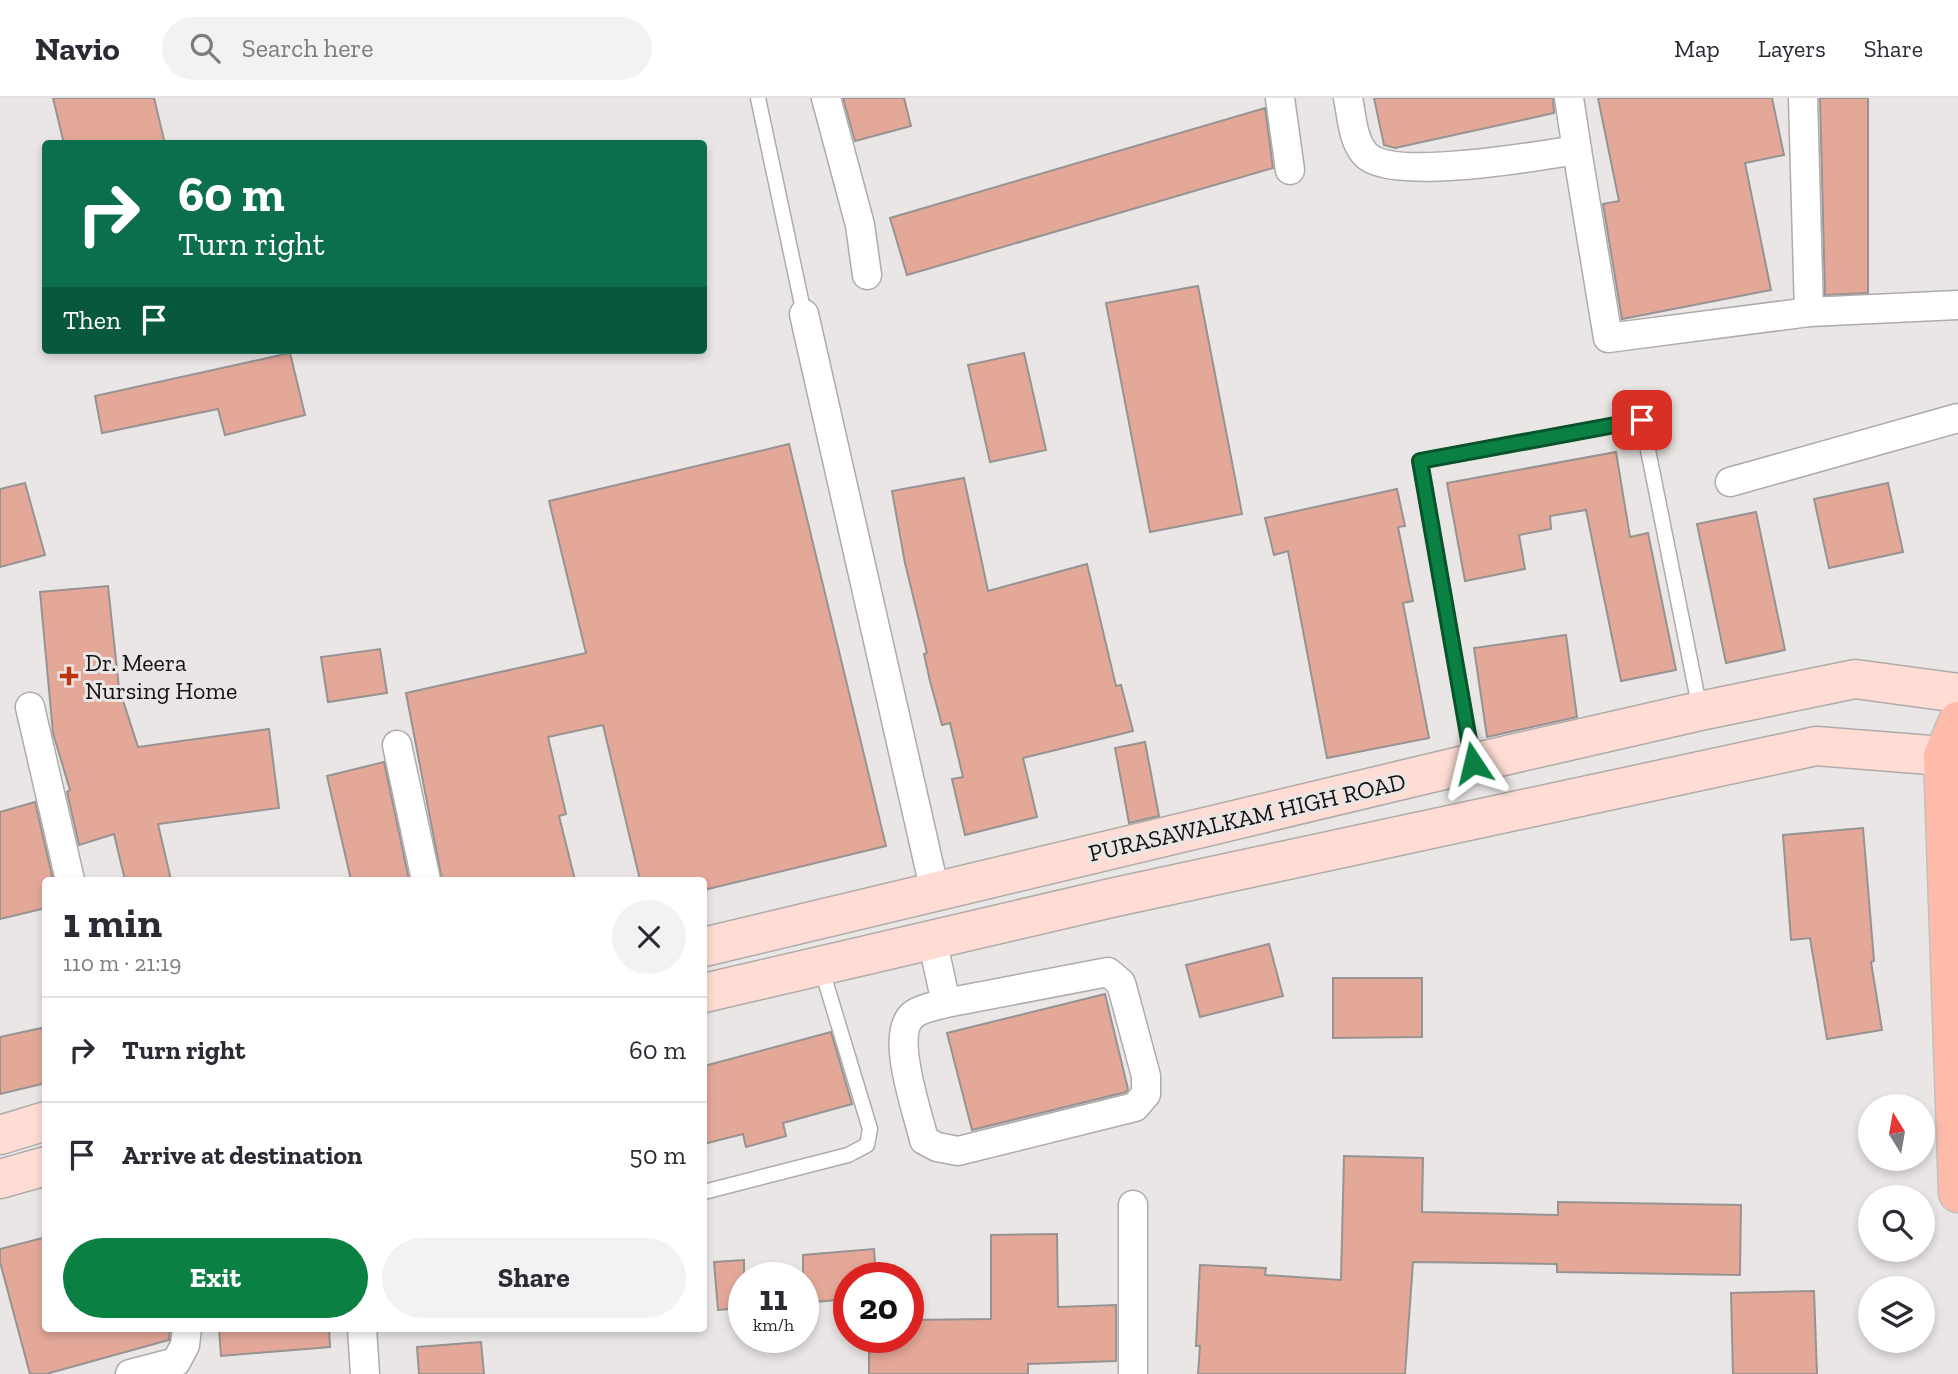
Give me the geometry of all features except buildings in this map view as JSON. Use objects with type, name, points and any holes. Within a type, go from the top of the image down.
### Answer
[{"type":"main road","name":"PURASAWALKAM HIGH ROAD","points":[[707,946],[1473,763],[1855,679],[1958,693]]},
{"type":"main road","points":[[1958,721],[1943,756],[1958,1193]]},
{"type":"main road","name":"PURASAWALKAM HIGH ROAD","points":[[707,992],[1124,895],[1816,746],[1943,756]]},
{"type":"main road","points":[[0,1135],[42,1122]]},
{"type":"main road","points":[[0,1179],[42,1167]]},
{"type":"street","points":[[826,98],[860,225],[867,275]]},
{"type":"street","points":[[1280,98],[1290,170]]},
{"type":"street","points":[[1349,98],[1355,136],[1366,154],[1380,164],[1478,166],[1577,150]]},
{"type":"street","points":[[1569,98],[1608,338],[1809,312],[1958,305]]},
{"type":"street","points":[[1804,98],[1809,312]]},
{"type":"street","points":[[804,314],[935,892]]},
{"type":"street","points":[[1730,482],[1958,418]]},
{"type":"street","points":[[30,707],[69,877]]},
{"type":"street","points":[[397,745],[425,877]]},
{"type":"street","points":[[932,940],[946,1003]]},
{"type":"street","points":[[1108,972],[1121,984],[1146,1076],[1146,1094],[1135,1108],[958,1151],[937,1146],[924,1140],[901,1045],[904,1027],[914,1014],[946,1003],[1108,972]]},
{"type":"street","points":[[1133,1205],[1133,1374]]},
{"type":"street","points":[[130,1374],[176,1362],[186,1345],[187,1332]]},
{"type":"street","points":[[362,1332],[365,1374]]},
{"type":"lane","points":[[758,98],[804,314]]},
{"type":"lane","points":[[1473,763],[1420,461],[1642,420],[1700,711]]},
{"type":"lane","points":[[707,1191],[848,1155],[867,1145],[870,1129],[820,966]]},
{"type":"place","name":"Dr. Meera Nursing Home","points":[[69,676]]},
{"type":"route","points":[[1473,763],[1420,461],[1642,420]]}]
